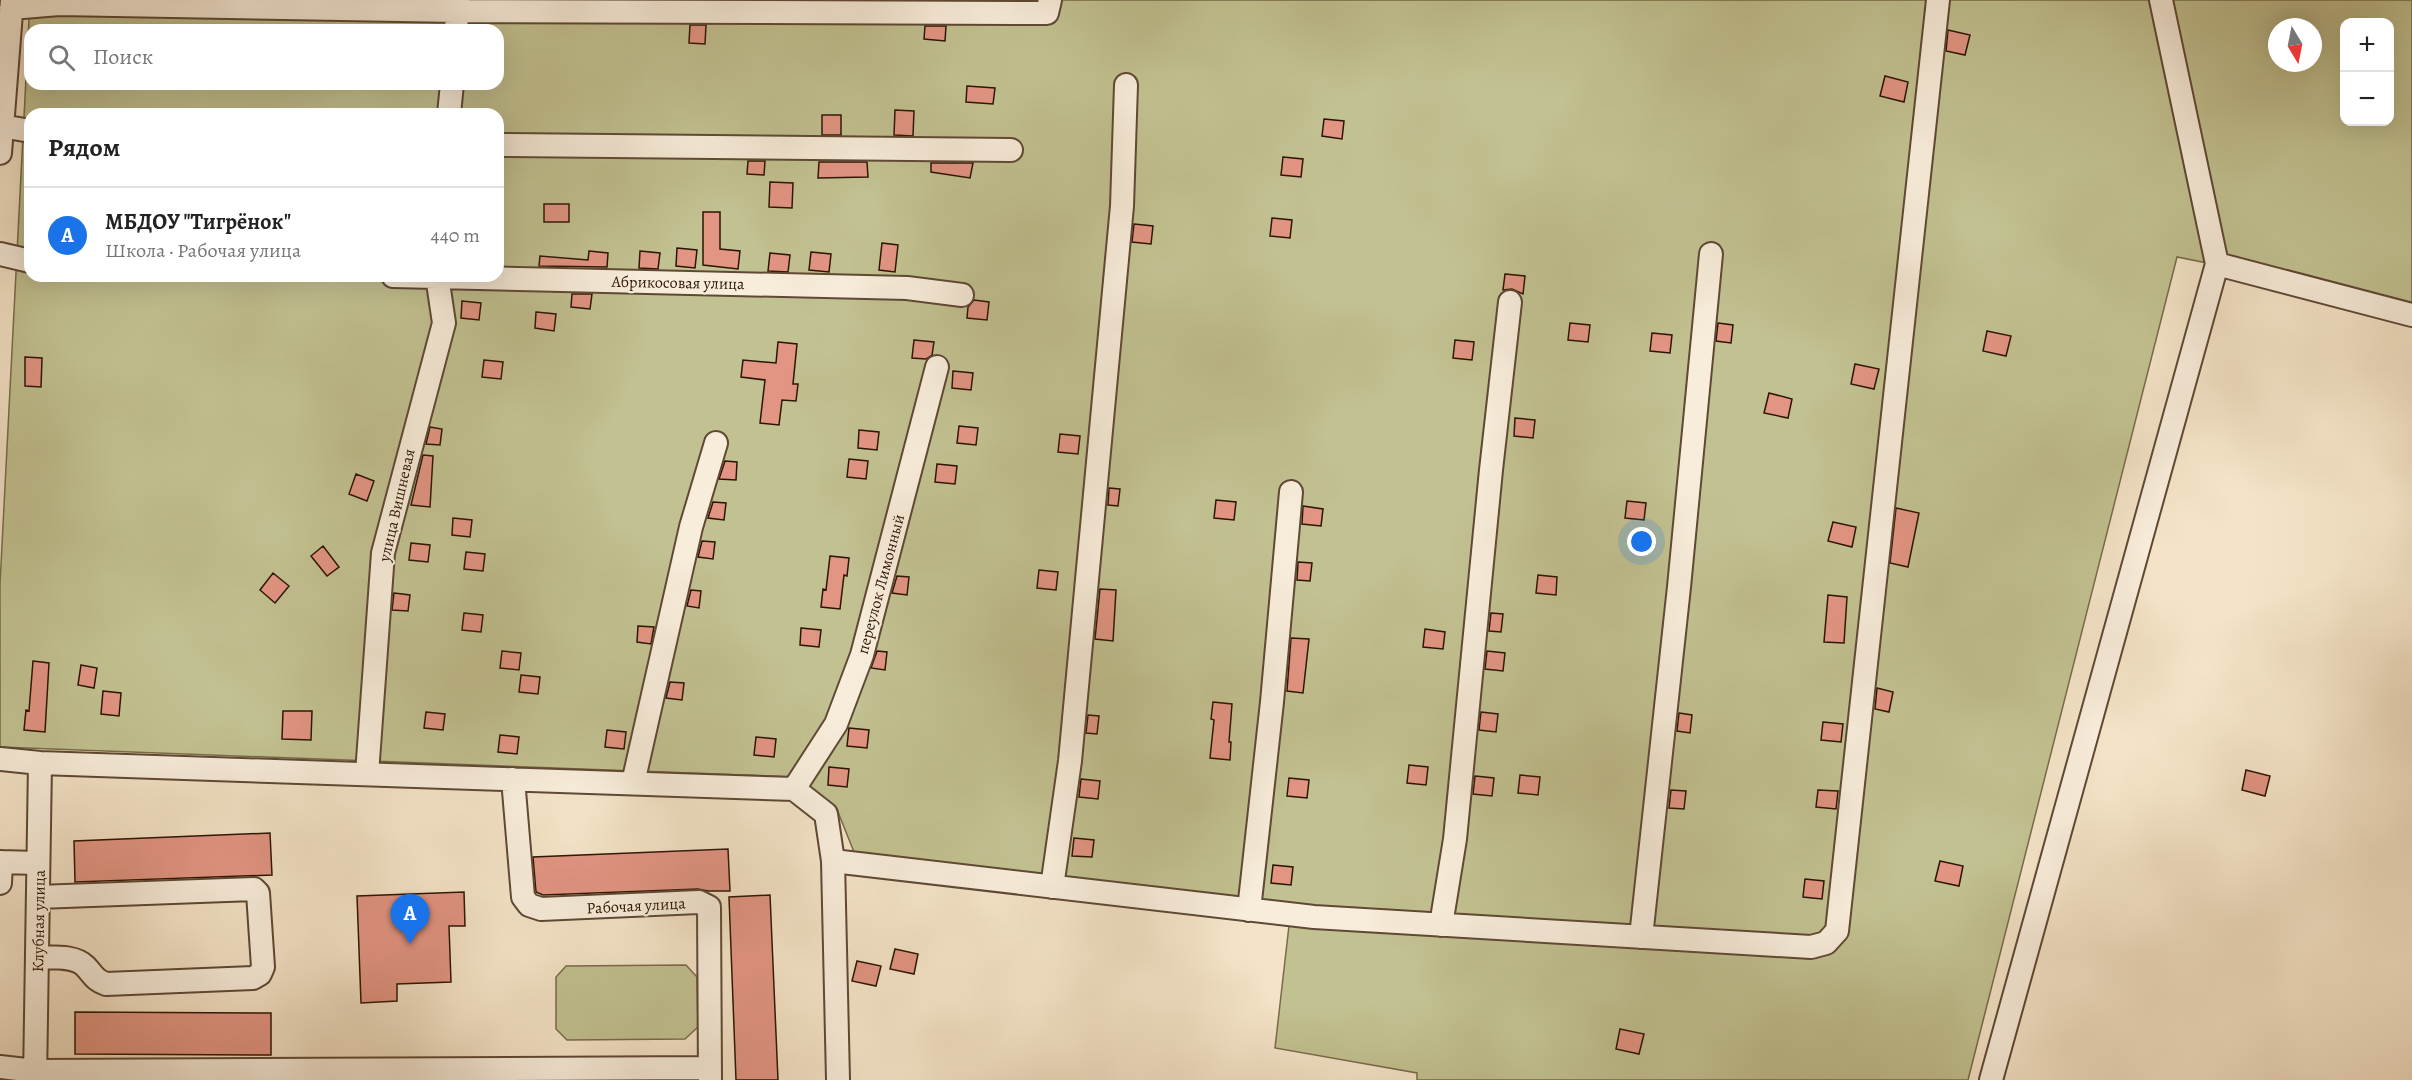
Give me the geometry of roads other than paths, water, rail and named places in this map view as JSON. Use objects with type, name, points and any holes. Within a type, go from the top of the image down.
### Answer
[{"type":"street","points":[[833,861],[1314,917],[1811,947],[1826,943],[1837,931],[1938,0]]},
{"type":"street","points":[[1991,1080],[2217,264],[2161,0]]},
{"type":"street","points":[[0,153],[12,4],[457,14],[1048,7]]},
{"type":"street","points":[[1052,887],[1070,761],[1115,288],[1122,206],[1126,85]]},
{"type":"street","points":[[450,108],[451,90]]},
{"type":"street","points":[[2,126],[24,130]]},
{"type":"street","points":[[504,145],[1011,150]]},
{"type":"street","points":[[0,254],[24,260]]},
{"type":"street","points":[[1641,936],[1711,254]]},
{"type":"street","points":[[2217,264],[2412,315]]},
{"type":"street","name":"Абрикосовая улица","points":[[504,278],[907,288],[962,295]]},
{"type":"street","name":"улица Вишневая","points":[[367,774],[383,553],[444,323],[438,282]]},
{"type":"street","points":[[1441,925],[1455,839],[1510,303]]},
{"type":"street","name":"переулок Лимонный","points":[[794,789],[836,724],[861,655],[937,367]]},
{"type":"street","points":[[633,783],[691,527],[716,443]]},
{"type":"street","points":[[1249,910],[1272,702],[1291,492]]},
{"type":"street","points":[[0,759],[40,763],[794,789],[826,814],[833,861],[837,1080]]},
{"type":"street","name":"Клубная улица","points":[[35,1075],[40,763]]},
{"type":"street","name":"Рабочая улица","points":[[0,1067],[35,1075],[710,1074],[709,907],[699,902],[541,909],[529,905],[524,897],[513,779]]},
{"type":"street","points":[[0,869],[39,863]]},
{"type":"street","points":[[37,957],[78,961],[84,965],[92,977],[106,984],[254,978],[260,974],[263,967],[258,893],[254,889],[38,897]]},
{"type":"place","name":"МБДОУ \"Тигрёнок\"","points":[[410,944]]}]
